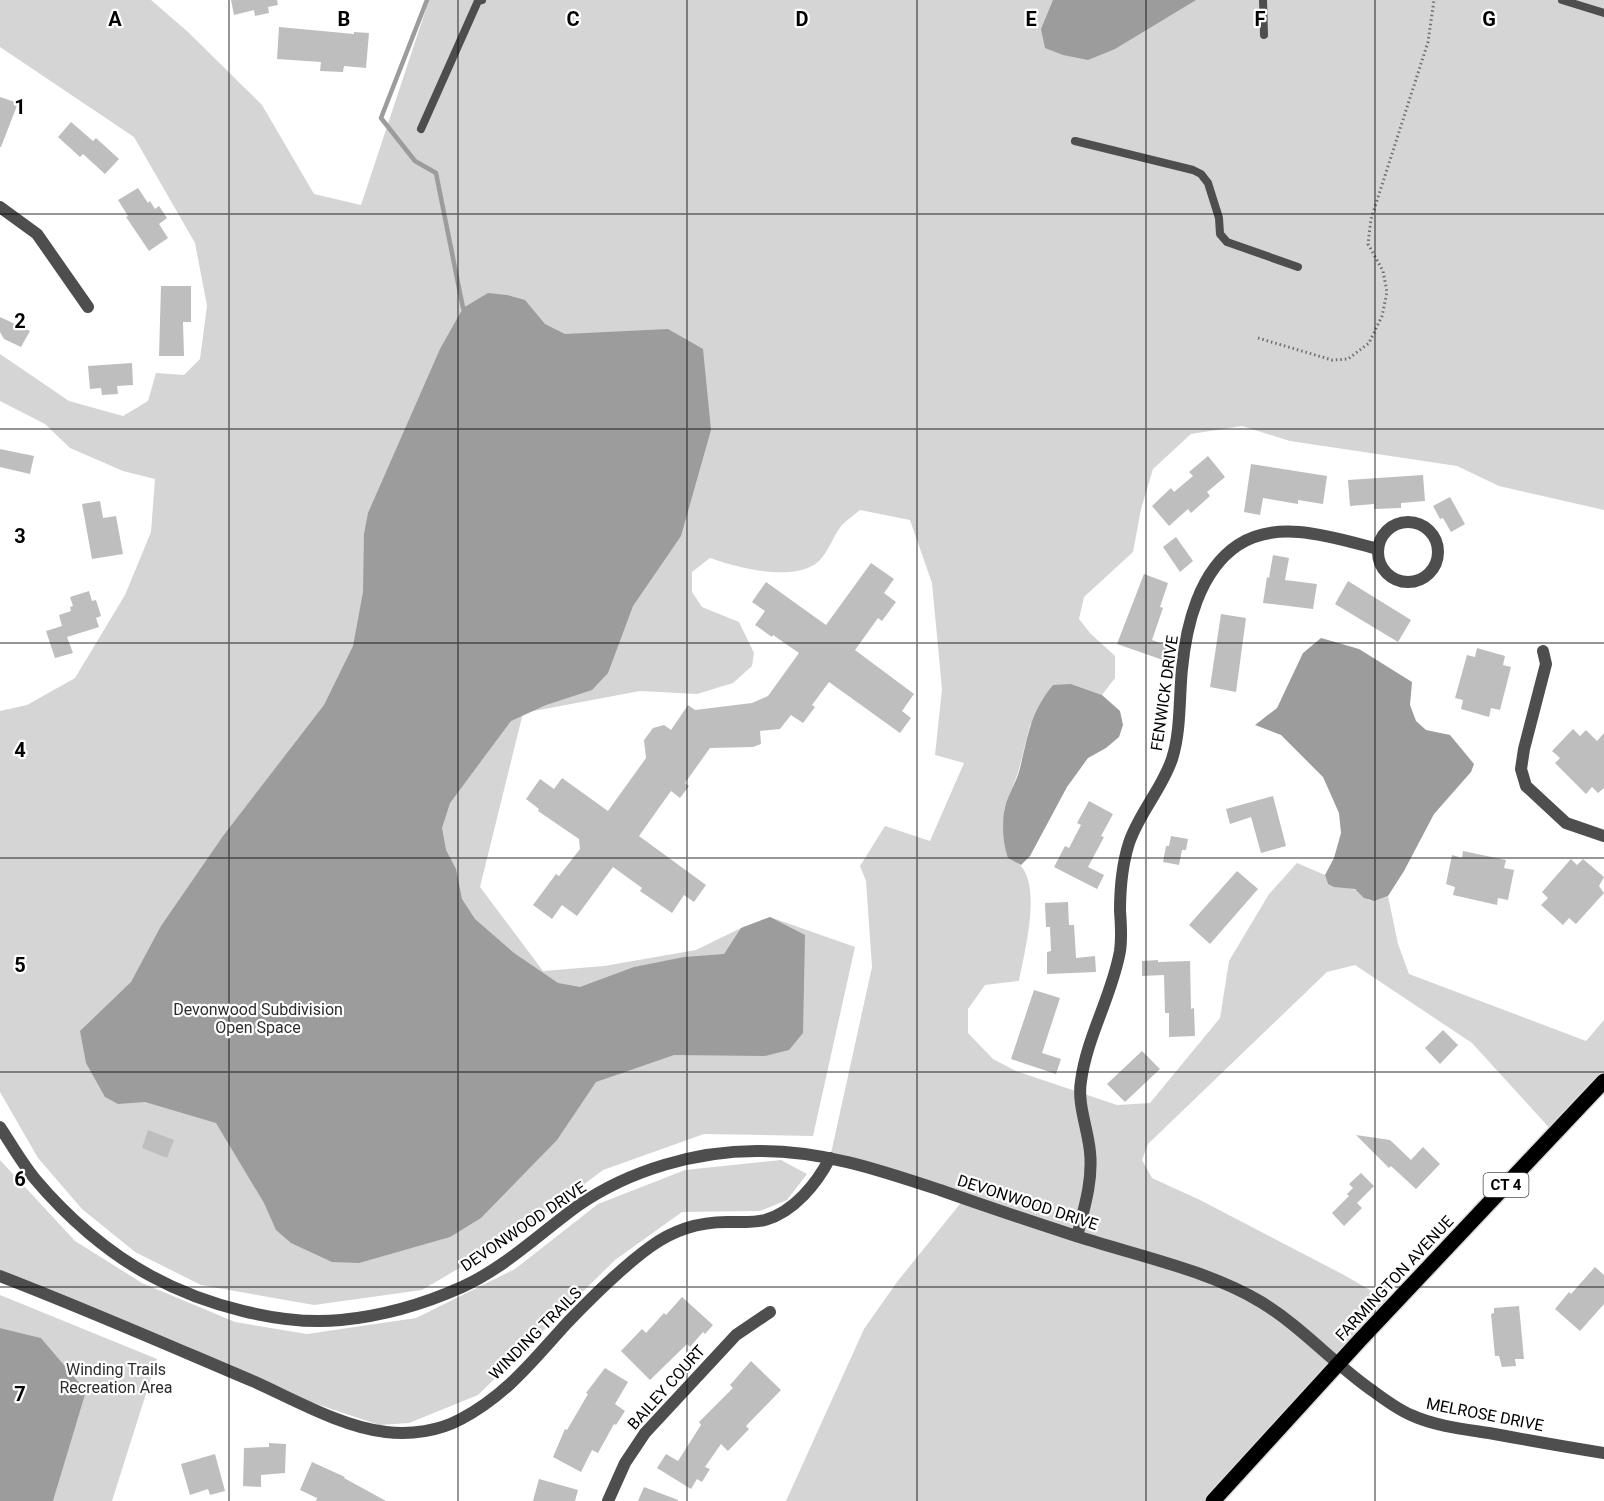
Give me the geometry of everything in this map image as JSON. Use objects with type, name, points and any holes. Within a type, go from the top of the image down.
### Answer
[{"type":"main road","name":"FARMINGTON AVENUE","points":[[1213,1501],[1604,1081]]},
{"type":"street","points":[[0,207],[37,234],[88,307]]},
{"type":"street","points":[[1402,522],[1412,522],[1425,527],[1432,533],[1438,556],[1435,565],[1425,576],[1417,580],[1402,581],[1385,571],[1380,563],[1378,549],[1381,539],[1389,528],[1402,522]]},
{"type":"street","name":"FENWICK DRIVE","points":[[1077,1236],[1090,1184],[1091,1167],[1080,1091],[1084,1063],[1112,986],[1120,952],[1121,891],[1129,843],[1137,823],[1172,758],[1177,731],[1184,650],[1201,592],[1215,567],[1232,550],[1244,541],[1272,532],[1306,533],[1378,549]]},
{"type":"street","points":[[1543,651],[1546,664],[1521,763],[1523,780],[1566,823],[1604,836]]},
{"type":"street","name":"DEVONWOOD DRIVE","points":[[0,1127],[33,1177],[84,1229],[151,1276],[195,1296],[248,1312],[291,1319],[338,1320],[394,1311],[462,1287],[510,1258],[584,1202],[644,1172],[683,1160],[721,1153],[794,1152],[830,1158],[890,1173],[1180,1268],[1242,1291],[1284,1318],[1338,1365]]},
{"type":"street","name":"WINDING TRAILS","points":[[0,1276],[95,1312],[340,1419],[385,1432],[430,1430],[460,1419],[505,1390],[525,1372],[570,1320],[651,1246],[687,1226],[706,1222],[766,1220],[796,1202],[822,1173],[830,1158]]},
{"type":"street","name":"BAILEY COURT","points":[[608,1501],[625,1463],[645,1432],[736,1335],[770,1312]]},
{"type":"street","name":"MELROSE DRIVE","points":[[1338,1365],[1398,1409],[1415,1417],[1451,1426],[1604,1453]]},
{"type":"lane","points":[[421,129],[478,1],[482,0]]},
{"type":"lane","points":[[1263,0],[1264,35]]},
{"type":"lane","points":[[1562,0],[1604,13]]},
{"type":"lane","points":[[1075,141],[1193,170],[1201,174],[1208,183],[1220,218],[1220,234],[1227,242],[1298,267]]},
{"type":"path","points":[[1258,338],[1332,360],[1348,359],[1370,343],[1382,316],[1388,292],[1383,271],[1368,244],[1371,219],[1428,42],[1434,0]]},
{"type":"green space","name":"Devonwood Subdivision Open Space","points":[[0,0],[151,0],[188,32],[262,105],[314,194],[361,205],[429,0],[1604,0],[1604,510],[1499,486],[1457,466],[1290,441],[1242,426],[1191,434],[1153,469],[1141,509],[1133,552],[1084,597],[1079,619],[1090,633],[1115,656],[1115,678],[1102,695],[1071,684],[1030,725],[1018,773],[1004,809],[1008,858],[1020,865],[1030,889],[1030,921],[1019,981],[985,985],[968,1009],[968,1033],[993,1059],[1016,1071],[1117,1105],[1150,1103],[1220,1018],[1229,961],[1269,894],[1297,863],[1325,875],[1328,884],[1359,891],[1367,899],[1374,900],[1388,896],[1398,944],[1409,974],[1586,1041],[1604,1020],[1604,1081],[1554,1133],[1472,1043],[1355,965],[1327,972],[1148,1144],[1142,1160],[1152,1178],[1200,1200],[1344,1275],[1394,1304],[1213,1501],[786,1501],[864,1329],[897,1282],[964,1199],[830,1158],[872,967],[866,881],[860,866],[885,826],[930,841],[964,763],[935,755],[942,689],[932,583],[910,520],[860,510],[842,525],[819,561],[809,568],[766,572],[710,558],[692,572],[692,592],[702,607],[739,622],[754,653],[752,666],[733,683],[697,694],[640,691],[523,713],[480,887],[543,971],[604,966],[696,950],[770,917],[855,947],[813,1136],[704,1134],[603,1170],[519,1233],[422,1290],[314,1305],[201,1285],[135,1252],[82,1209],[38,1158],[0,1092],[0,711],[27,705],[75,678],[125,595],[151,532],[155,479],[123,471],[70,448],[45,424],[0,401],[0,354],[69,401],[123,416],[148,401],[156,373],[184,375],[200,359],[207,306],[195,243],[134,137],[0,47]]},
{"type":"green space","points":[[0,1160],[75,1241],[142,1283],[235,1322],[307,1334],[416,1318],[515,1269],[598,1204],[685,1170],[781,1160],[807,1174],[787,1200],[760,1211],[682,1212],[615,1260],[478,1395],[409,1423],[379,1425],[296,1397],[0,1271]]},
{"type":"green space","name":"Winding Trails Recreation Area","points":[[0,1295],[157,1359],[112,1501],[53,1501],[85,1391],[41,1338],[0,1328]]},
{"type":"shaded area","points":[[1053,0],[1196,0],[1115,49],[1088,60],[1063,55],[1045,48],[1041,29]]},
{"type":"shaded area","points":[[488,293],[525,300],[545,324],[565,334],[668,329],[703,349],[711,430],[681,536],[633,606],[608,673],[592,690],[546,705],[511,721],[450,803],[442,828],[446,850],[456,869],[462,899],[475,919],[514,953],[558,983],[580,987],[634,967],[684,957],[724,954],[741,928],[770,917],[805,935],[803,1033],[789,1050],[765,1056],[674,1055],[596,1082],[557,1140],[481,1218],[450,1237],[359,1263],[332,1262],[291,1243],[276,1230],[264,1203],[216,1123],[145,1102],[118,1104],[105,1097],[86,1063],[80,1031],[131,982],[161,926],[223,836],[324,705],[353,646],[363,592],[364,534],[368,513],[440,349],[463,308]]},
{"type":"shaded area","points":[[1321,638],[1359,649],[1412,682],[1410,705],[1416,721],[1426,730],[1450,735],[1474,764],[1471,772],[1434,814],[1388,896],[1374,901],[1364,898],[1355,889],[1334,887],[1328,884],[1325,875],[1334,858],[1341,833],[1339,813],[1323,777],[1281,735],[1255,725],[1277,708],[1303,653]]},
{"type":"shaded area","points":[[1071,684],[1102,695],[1120,711],[1123,725],[1119,737],[1106,748],[1088,758],[1067,787],[1030,856],[1021,865],[1008,858],[1006,852],[1003,830],[1005,807],[1019,772],[1030,727],[1039,706],[1053,685]]},
{"type":"shaded area","points":[[0,1328],[41,1338],[86,1391],[53,1501],[0,1501]]},
{"type":"building","points":[[231,0],[277,0],[278,5],[268,7],[269,13],[255,16],[254,10],[234,15]]},
{"type":"building","points":[[279,27],[354,34],[354,32],[369,33],[366,68],[344,66],[343,72],[320,71],[321,62],[277,59]]},
{"type":"building","points":[[0,97],[18,103],[1,147],[0,147]]},
{"type":"building","points":[[71,122],[93,141],[96,138],[119,159],[105,174],[83,154],[80,157],[58,137]]},
{"type":"building","points":[[138,188],[148,203],[150,201],[155,209],[159,206],[167,218],[159,224],[168,238],[149,251],[126,217],[128,216],[118,200]]},
{"type":"building","points":[[161,286],[191,286],[191,322],[183,322],[184,356],[159,356]]},
{"type":"building","points":[[0,317],[30,331],[21,347],[4,339],[0,332]]},
{"type":"building","points":[[132,363],[133,385],[117,386],[118,394],[102,395],[101,388],[90,389],[88,366]]},
{"type":"building","points":[[0,449],[34,456],[30,474],[0,467]]},
{"type":"building","points":[[1208,456],[1225,477],[1207,492],[1210,496],[1191,513],[1188,509],[1169,526],[1152,506],[1171,488],[1174,492],[1193,476],[1189,472]]},
{"type":"building","points":[[1251,464],[1327,476],[1323,504],[1298,500],[1298,504],[1263,498],[1260,515],[1244,512]]},
{"type":"building","points":[[1423,475],[1425,501],[1401,503],[1401,508],[1374,509],[1374,504],[1350,506],[1348,480]]},
{"type":"building","points":[[1450,497],[1465,524],[1451,532],[1433,506]]},
{"type":"building","points":[[100,501],[103,518],[116,516],[123,554],[92,559],[82,504]]},
{"type":"building","points":[[1176,537],[1193,561],[1180,572],[1163,547]]},
{"type":"building","points":[[1273,555],[1289,558],[1285,580],[1317,584],[1313,609],[1263,603]]},
{"type":"building","points":[[871,563],[894,579],[884,593],[896,602],[882,621],[878,618],[855,650],[914,694],[902,711],[911,718],[900,733],[829,682],[812,705],[815,707],[803,723],[791,715],[780,729],[760,731],[761,744],[753,747],[710,748],[685,783],[689,786],[680,798],[671,791],[639,836],[706,885],[694,902],[684,895],[672,913],[640,891],[642,888],[613,867],[577,916],[562,905],[552,919],[533,905],[556,874],[559,876],[580,849],[579,839],[538,811],[539,809],[526,799],[540,779],[554,789],[562,778],[608,811],[646,758],[644,740],[653,728],[664,725],[671,730],[688,705],[695,710],[752,703],[768,696],[799,653],[755,625],[765,611],[752,602],[766,582],[826,625]]},
{"type":"building","points":[[1144,574],[1168,583],[1160,607],[1163,608],[1152,640],[1169,646],[1163,660],[1117,644]]},
{"type":"building","points":[[1348,581],[1411,620],[1398,642],[1335,604]]},
{"type":"building","points":[[89,591],[92,601],[96,600],[101,616],[96,618],[99,627],[67,637],[73,653],[55,658],[46,631],[62,626],[59,615],[71,611],[70,607],[73,606],[70,597]]},
{"type":"building","points":[[1221,614],[1246,618],[1236,692],[1210,687]]},
{"type":"building","points":[[1477,648],[1505,656],[1503,665],[1511,667],[1500,710],[1491,708],[1489,717],[1461,709],[1463,700],[1455,698],[1467,655],[1475,657]]},
{"type":"building","points":[[1573,729],[1580,736],[1586,730],[1597,741],[1604,733],[1604,788],[1598,793],[1592,787],[1586,794],[1555,763],[1560,758],[1552,751]]},
{"type":"building","points":[[1273,796],[1286,846],[1261,853],[1251,817],[1230,824],[1226,809]]},
{"type":"building","points":[[1089,801],[1113,814],[1088,867],[1104,875],[1097,889],[1054,867],[1065,846],[1069,848],[1081,825],[1077,823]]},
{"type":"building","points":[[1171,836],[1188,839],[1186,850],[1182,850],[1179,865],[1163,862],[1166,846],[1169,846]]},
{"type":"building","points":[[1463,851],[1506,860],[1504,868],[1514,870],[1508,900],[1498,898],[1497,905],[1453,895],[1455,887],[1446,884],[1452,855],[1462,858]]},
{"type":"building","points":[[1571,859],[1577,865],[1583,859],[1604,877],[1599,886],[1604,893],[1576,924],[1569,918],[1563,925],[1541,905],[1548,898],[1542,892]]},
{"type":"building","points":[[1237,871],[1258,889],[1210,944],[1189,925]]},
{"type":"building","points":[[1068,902],[1069,925],[1074,925],[1076,958],[1095,956],[1096,972],[1047,974],[1047,952],[1051,951],[1050,927],[1046,927],[1045,903]]},
{"type":"building","points":[[1158,960],[1158,962],[1190,961],[1191,1009],[1194,1008],[1195,1036],[1169,1037],[1169,1013],[1165,1013],[1164,975],[1142,976],[1142,961]]},
{"type":"building","points":[[1034,990],[1060,998],[1042,1053],[1061,1059],[1056,1074],[1011,1059]]},
{"type":"building","points":[[1443,1030],[1458,1045],[1440,1064],[1425,1048]]},
{"type":"building","points":[[1142,1051],[1160,1069],[1125,1102],[1107,1084]]},
{"type":"building","points":[[148,1130],[174,1140],[167,1158],[142,1148]]},
{"type":"building","points":[[1356,1135],[1390,1140],[1411,1160],[1423,1147],[1440,1164],[1416,1189],[1391,1166],[1389,1168]]},
{"type":"building","points":[[1361,1173],[1374,1186],[1357,1203],[1362,1208],[1344,1226],[1332,1213],[1349,1196],[1347,1194],[1353,1188],[1349,1184]]},
{"type":"building","points":[[1595,1267],[1604,1275],[1604,1304],[1580,1331],[1555,1309]]},
{"type":"building","points":[[682,1297],[713,1325],[705,1334],[703,1332],[690,1347],[687,1344],[650,1380],[621,1351],[642,1329],[646,1333]]},
{"type":"building","points":[[1519,1306],[1524,1359],[1515,1359],[1516,1366],[1502,1367],[1499,1356],[1495,1356],[1491,1314],[1494,1313],[1494,1308]]},
{"type":"building","points":[[751,1361],[781,1390],[746,1426],[749,1429],[728,1451],[721,1444],[705,1467],[710,1469],[702,1482],[697,1479],[691,1489],[657,1468],[666,1454],[678,1461],[701,1425],[699,1422],[733,1388],[730,1385]]},
{"type":"building","points":[[605,1368],[628,1382],[615,1404],[625,1411],[616,1425],[614,1424],[598,1453],[592,1450],[581,1472],[553,1457],[565,1429],[567,1430],[588,1394],[586,1393]]},
{"type":"building","points":[[269,1443],[286,1444],[285,1473],[261,1475],[261,1487],[243,1486],[244,1448],[269,1447]]},
{"type":"building","points":[[215,1454],[225,1491],[210,1495],[208,1489],[190,1495],[181,1464]]},
{"type":"building","points":[[312,1462],[345,1477],[386,1501],[316,1501],[317,1498],[300,1490]]},
{"type":"building","points":[[539,1479],[578,1490],[575,1501],[533,1501]]},
{"type":"building","points":[[644,1487],[678,1500],[678,1501],[638,1501]]},
{"type":"waterway","points":[[427,0],[381,118],[415,161],[436,173],[463,308]]}]
